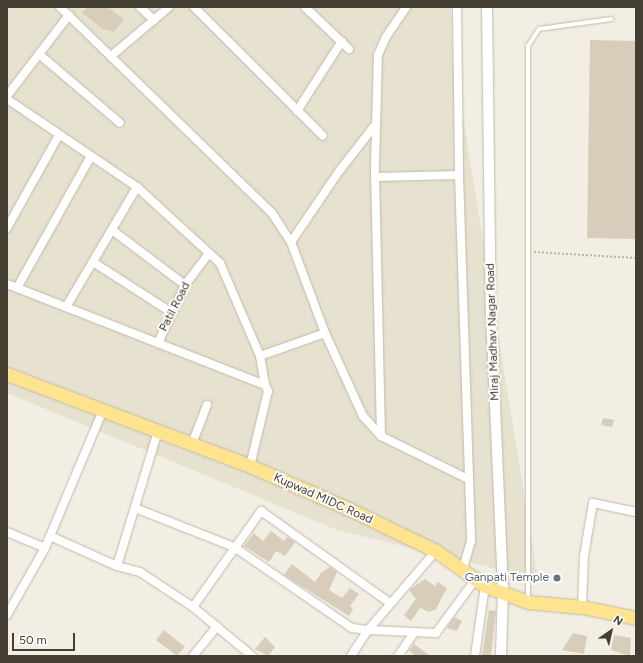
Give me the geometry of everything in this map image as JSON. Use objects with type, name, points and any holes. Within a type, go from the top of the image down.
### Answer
[{"type":"main road","name":"Kupwad MIDC Road","points":[[7,374],[250,466],[436,551],[480,583],[528,602],[582,607],[636,618]]},
{"type":"street","points":[[60,7],[272,213],[291,242],[325,333],[363,416],[381,436],[468,479]]},
{"type":"street","points":[[140,7],[154,20]]},
{"type":"street","points":[[111,56],[169,7]]},
{"type":"street","points":[[194,7],[323,136]]},
{"type":"street","points":[[305,7],[349,49]]},
{"type":"street","points":[[381,436],[376,177],[378,55],[386,37],[406,7]]},
{"type":"street","points":[[457,7],[458,175],[471,541],[463,570]]},
{"type":"street","name":"Miraj Madhav Nagar Road","points":[[487,7],[492,314],[503,591],[501,656]]},
{"type":"street","points":[[7,96],[69,15]]},
{"type":"street","points":[[298,111],[342,42]]},
{"type":"street","points":[[39,54],[120,123]]},
{"type":"street","points":[[7,99],[137,187],[220,264],[260,356],[265,385],[268,391],[250,466]]},
{"type":"street","points":[[291,242],[340,170],[376,124]]},
{"type":"street","points":[[8,224],[59,134]]},
{"type":"street","points":[[18,288],[91,156]]},
{"type":"street","points":[[376,177],[458,175]]},
{"type":"street","points":[[66,307],[137,187]]},
{"type":"street","points":[[112,230],[185,285]]},
{"type":"street","name":"Patil Road","points":[[158,343],[185,285],[208,253]]},
{"type":"street","points":[[93,262],[172,313]]},
{"type":"street","points":[[7,284],[265,385]]},
{"type":"street","points":[[260,356],[325,333]]},
{"type":"street","points":[[192,444],[207,405]]},
{"type":"street","points":[[7,616],[45,548],[103,410]]},
{"type":"street","points":[[117,566],[158,431]]},
{"type":"street","points":[[582,607],[584,556],[593,503],[636,512]]},
{"type":"street","points":[[135,508],[234,547],[352,628],[436,633],[480,583]]},
{"type":"street","points":[[193,607],[234,547],[261,511],[390,603]]},
{"type":"street","points":[[7,532],[45,548]]},
{"type":"street","points":[[50,536],[117,566],[140,572],[193,607],[252,656]]},
{"type":"street","points":[[351,656],[368,630],[436,551]]},
{"type":"street","points":[[475,656],[480,583]]},
{"type":"street","points":[[193,656],[217,626]]},
{"type":"street","points":[[398,656],[416,632]]},
{"type":"lane","points":[[528,602],[528,46],[540,29],[611,19]]},
{"type":"path","points":[[528,252],[636,258]]},
{"type":"shaded area","points":[[7,7],[451,7],[452,50],[538,579],[337,530],[7,393]]},
{"type":"building","points":[[88,7],[107,7],[124,19],[114,32],[103,29],[82,13]]},
{"type":"building","points":[[590,40],[636,41],[636,239],[587,238]]},
{"type":"building","points":[[603,418],[614,420],[612,427],[601,425]]},
{"type":"building","points":[[271,531],[284,541],[287,537],[295,542],[285,556],[276,551],[269,562],[244,546],[254,533],[263,541]]},
{"type":"building","points":[[292,564],[315,582],[321,573],[330,567],[337,572],[329,590],[342,598],[350,588],[359,594],[350,606],[353,609],[349,616],[284,575]]},
{"type":"building","points":[[425,579],[435,586],[438,582],[447,588],[436,609],[429,612],[420,608],[411,621],[404,615],[416,599],[409,590]]},
{"type":"building","points":[[489,610],[496,611],[491,656],[482,656]]},
{"type":"building","points":[[454,617],[462,621],[457,631],[447,628]]},
{"type":"building","points":[[164,630],[185,647],[177,656],[156,640]]},
{"type":"building","points":[[573,633],[587,636],[584,654],[562,650]]},
{"type":"building","points":[[614,635],[631,638],[630,656],[611,650]]},
{"type":"building","points":[[265,637],[275,647],[268,656],[255,649]]},
{"type":"building","points":[[414,644],[430,656],[416,656],[409,651]]},
{"type":"place","name":"Ganpati Temple","points":[[557,578]]}]
